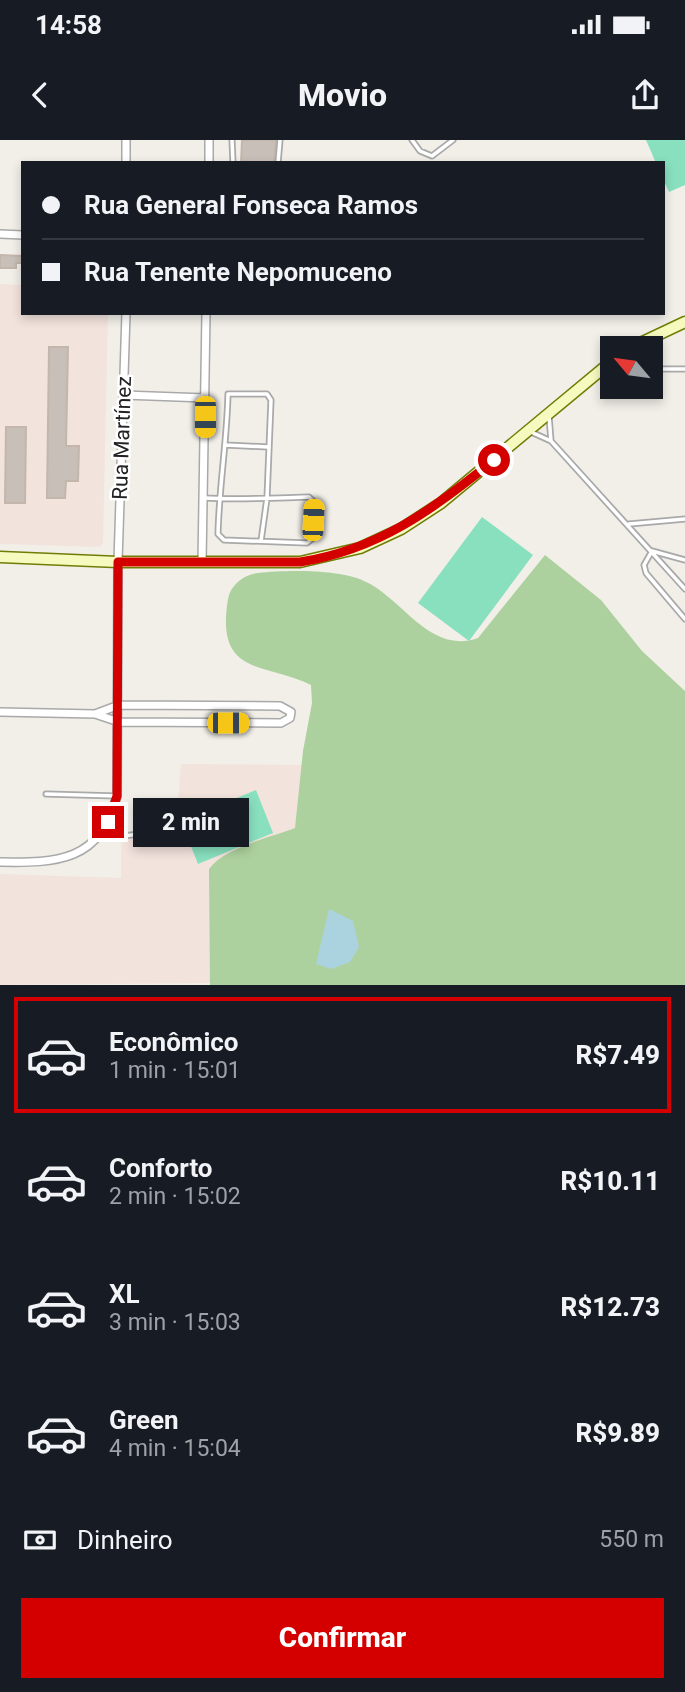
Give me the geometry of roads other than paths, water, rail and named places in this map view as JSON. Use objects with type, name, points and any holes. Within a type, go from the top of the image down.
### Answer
[{"type":"street","points":[[126,140],[126,161]]},
{"type":"street","points":[[209,140],[209,161]]},
{"type":"street","points":[[0,234],[21,234]]},
{"type":"street","name":"Rua Martínez","points":[[117,796],[118,562],[126,315]]},
{"type":"street","points":[[202,563],[206,315]]},
{"type":"street","points":[[654,336],[685,321]]},
{"type":"street","points":[[0,557],[118,562],[300,562],[360,548],[401,529],[441,503],[600,372]]},
{"type":"street","points":[[124,395],[205,398]]},
{"type":"street","points":[[0,712],[96,714],[119,722],[281,723],[290,718],[291,712],[279,706],[119,705],[96,714]]},
{"type":"street","points":[[202,723],[204,706]]},
{"type":"street","points":[[0,862],[48,863],[71,857],[99,834],[108,822],[117,796]]},
{"type":"lane","points":[[232,140],[233,161]]},
{"type":"lane","points":[[278,161],[280,140]]},
{"type":"lane","points":[[412,140],[420,150],[432,156],[453,140]]},
{"type":"lane","points":[[663,369],[685,369]]},
{"type":"lane","points":[[203,498],[219,499],[267,498],[313,499],[312,539],[307,543],[261,541],[219,537],[219,499],[226,445],[228,394],[233,392],[270,397],[267,498],[261,541]]},
{"type":"lane","points":[[549,415],[551,441]]},
{"type":"lane","points":[[529,430],[551,441],[629,524],[685,589]]},
{"type":"lane","points":[[226,445],[268,446]]},
{"type":"lane","points":[[629,524],[685,519]]},
{"type":"lane","points":[[652,551],[685,560]]},
{"type":"lane","points":[[652,551],[644,565],[646,573],[685,619]]},
{"type":"lane","points":[[46,794],[117,796]]},
{"type":"lane","points":[[99,834],[120,836],[146,832],[154,827],[164,810]]},
{"type":"water","points":[[329,909],[353,921],[359,947],[350,962],[331,969],[316,964]]}]
